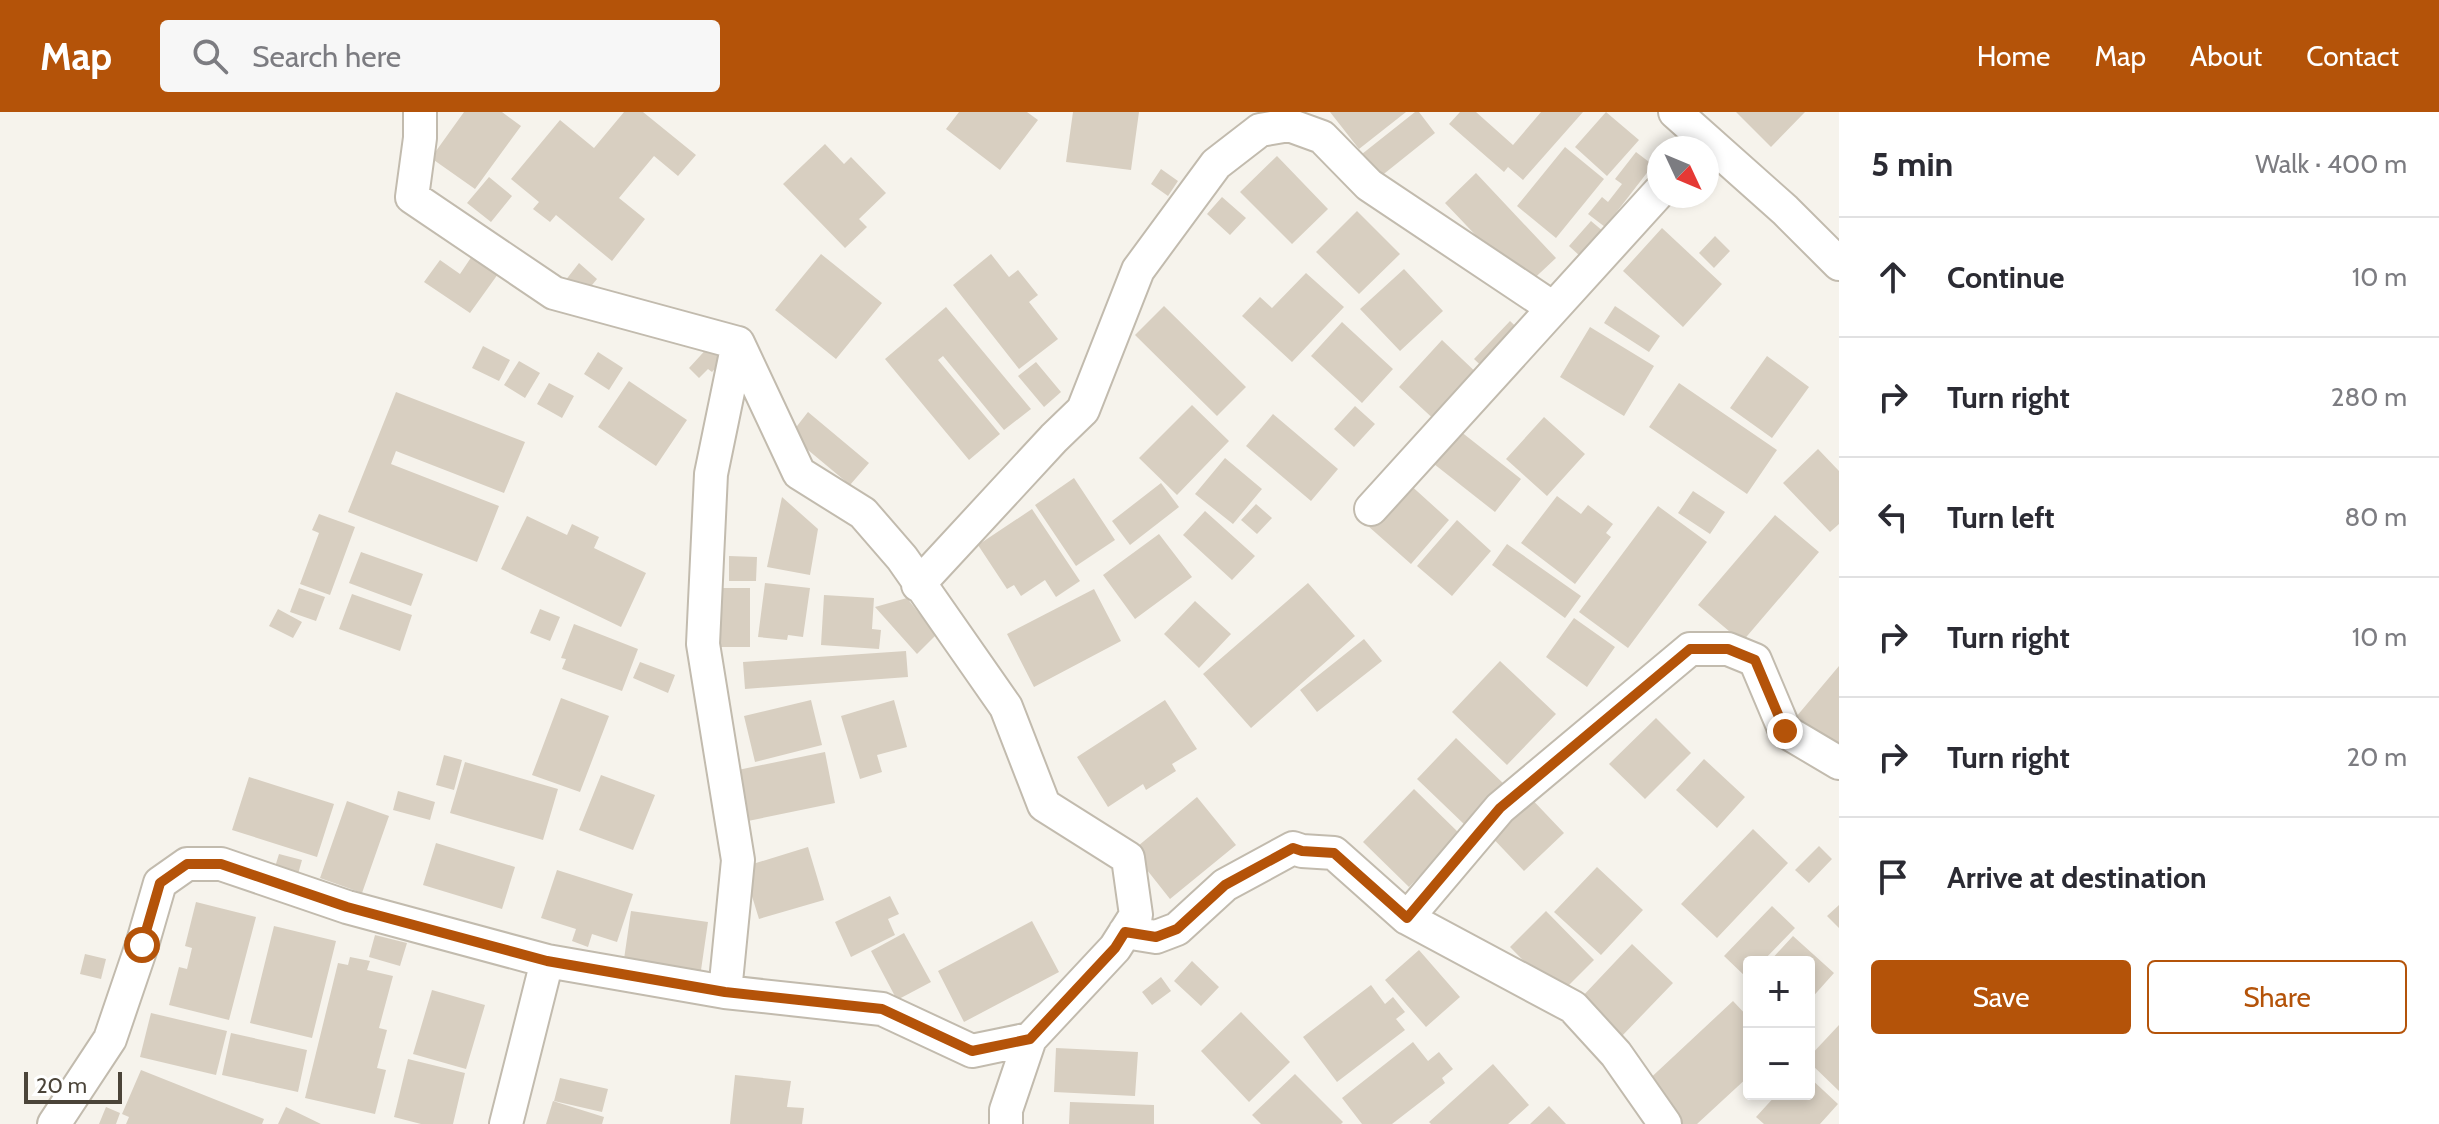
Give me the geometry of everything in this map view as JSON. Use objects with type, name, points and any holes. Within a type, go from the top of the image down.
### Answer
[{"type":"street","points":[[420,112],[420,138],[412,197],[554,293],[738,343],[799,473],[863,513],[902,558],[1006,707],[1044,805],[1128,858],[1136,915],[1115,948],[1030,1039],[1006,1110],[1006,1124]]},
{"type":"street","points":[[1675,112],[1695,136]]},
{"type":"street","points":[[918,585],[1083,410],[1138,270],[1216,164],[1260,130],[1289,125],[1322,137],[1369,185],[1553,308]]},
{"type":"street","points":[[1719,158],[1785,210],[1839,264]]},
{"type":"street","points":[[1371,509],[1647,205]]},
{"type":"street","points":[[725,992],[738,860],[703,644],[711,474],[738,343]]},
{"type":"street","points":[[1407,918],[1500,808],[1690,649],[1728,649],[1755,660],[1785,731],[1839,763]]},
{"type":"street","points":[[1125,932],[1156,937],[1177,929],[1225,885],[1293,848],[1334,853],[1407,918],[1573,1007],[1616,1054],[1665,1124]]},
{"type":"street","points":[[54,1124],[110,1039],[160,883],[187,864],[221,864],[347,907],[547,961],[725,992],[882,1009],[972,1051],[1030,1039]]},
{"type":"street","points":[[506,1124],[547,961]]},
{"type":"building","points":[[464,112],[502,112],[521,126],[475,189],[431,158]]},
{"type":"building","points":[[624,112],[643,112],[696,155],[678,176],[654,156],[619,198],[645,219],[612,261],[556,215],[550,222],[533,209],[539,202],[511,179],[560,120],[594,148]]},
{"type":"building","points":[[959,112],[1027,112],[1038,120],[1000,170],[946,129]]},
{"type":"building","points":[[1073,112],[1139,112],[1131,170],[1066,162]]},
{"type":"building","points":[[1330,112],[1406,112],[1359,149]]},
{"type":"building","points":[[1419,112],[1435,133],[1380,177],[1362,154]]},
{"type":"building","points":[[1460,112],[1476,112],[1513,145],[1541,112],[1583,112],[1523,180],[1508,167],[1504,172],[1449,124]]},
{"type":"building","points":[[1606,112],[1639,140],[1607,176],[1575,147]]},
{"type":"building","points":[[1736,112],[1805,112],[1771,147]]},
{"type":"building","points":[[825,144],[844,164],[851,157],[886,193],[859,219],[867,227],[845,248],[783,184]]},
{"type":"building","points":[[1565,147],[1604,179],[1556,238],[1517,206]]},
{"type":"building","points":[[1636,152],[1647,160],[1647,173],[1605,227],[1588,214],[1602,197],[1608,202],[1622,184],[1615,179]]},
{"type":"building","points":[[1277,156],[1328,209],[1292,244],[1240,192]]},
{"type":"building","points":[[1161,169],[1178,181],[1168,196],[1151,184]]},
{"type":"building","points":[[1476,173],[1556,258],[1525,287],[1445,203]]},
{"type":"building","points":[[489,177],[512,196],[491,222],[467,203]]},
{"type":"building","points":[[1222,197],[1246,218],[1230,235],[1207,214]]},
{"type":"building","points":[[1357,211],[1400,254],[1359,294],[1316,252]]},
{"type":"building","points":[[1591,221],[1604,232],[1581,257],[1569,246]]},
{"type":"building","points":[[1662,228],[1722,284],[1683,327],[1623,271]]},
{"type":"building","points":[[1715,236],[1730,251],[1714,268],[1699,253]]},
{"type":"building","points":[[821,254],[882,303],[836,359],[775,310]]},
{"type":"building","points":[[991,254],[1009,277],[1018,270],[1038,295],[1029,302],[1058,339],[1019,369],[953,285]]},
{"type":"building","points":[[472,256],[498,274],[470,313],[424,282],[440,260],[460,274]]},
{"type":"building","points":[[579,263],[597,279],[583,296],[565,281]]},
{"type":"building","points":[[1404,269],[1443,311],[1400,351],[1360,309]]},
{"type":"building","points":[[1306,273],[1344,307],[1292,362],[1242,316],[1260,297],[1272,308]]},
{"type":"building","points":[[1164,306],[1246,387],[1217,416],[1135,335]]},
{"type":"building","points":[[1615,306],[1660,336],[1649,352],[1604,323]]},
{"type":"building","points":[[946,307],[1031,409],[1004,430],[943,356],[938,360],[1000,434],[969,460],[885,359]]},
{"type":"building","points":[[1510,321],[1526,336],[1490,374],[1474,359]]},
{"type":"building","points":[[1342,322],[1393,369],[1362,403],[1311,356]]},
{"type":"building","points":[[1590,327],[1654,366],[1624,416],[1560,377]]},
{"type":"building","points":[[1442,340],[1482,378],[1439,424],[1399,387]]},
{"type":"building","points":[[711,344],[726,357],[712,372],[708,369],[699,378],[689,368]]},
{"type":"building","points":[[483,346],[510,360],[499,381],[472,368]]},
{"type":"building","points":[[598,352],[623,368],[609,390],[584,374]]},
{"type":"building","points":[[1767,356],[1809,387],[1772,438],[1730,408]]},
{"type":"building","points":[[519,361],[540,373],[525,398],[504,385]]},
{"type":"building","points":[[1036,362],[1061,392],[1044,407],[1018,376]]},
{"type":"building","points":[[629,381],[687,420],[656,466],[598,427]]},
{"type":"building","points":[[549,383],[574,396],[562,418],[537,404]]},
{"type":"building","points":[[1679,383],[1777,450],[1747,494],[1649,427]]},
{"type":"building","points":[[396,392],[525,442],[504,493],[396,451],[391,464],[499,506],[477,562],[348,512]]},
{"type":"building","points":[[1192,405],[1229,441],[1177,495],[1139,458]]},
{"type":"building","points":[[1355,406],[1375,424],[1354,447],[1334,429]]},
{"type":"building","points":[[808,412],[869,463],[850,485],[790,435]]},
{"type":"building","points":[[1273,414],[1338,469],[1311,501],[1246,446]]},
{"type":"building","points":[[1544,417],[1585,454],[1547,496],[1506,459]]},
{"type":"building","points":[[1460,431],[1521,479],[1495,512],[1434,464]]},
{"type":"building","points":[[1818,449],[1839,471],[1839,524],[1830,532],[1783,483]]},
{"type":"building","points":[[1225,458],[1262,489],[1233,524],[1195,494]]},
{"type":"building","points":[[1074,478],[1115,540],[1076,566],[1035,505]]},
{"type":"building","points":[[1407,482],[1449,520],[1411,564],[1368,526]]},
{"type":"building","points":[[1161,483],[1179,507],[1130,545],[1112,521]]},
{"type":"building","points":[[1693,491],[1725,512],[1710,534],[1678,513]]},
{"type":"building","points":[[1557,496],[1581,514],[1588,505],[1613,524],[1606,533],[1611,537],[1575,584],[1521,543]]},
{"type":"building","points":[[782,497],[818,529],[810,575],[767,567]]},
{"type":"building","points":[[1256,504],[1272,518],[1257,534],[1241,520]]},
{"type":"building","points":[[1658,506],[1707,542],[1628,648],[1579,612]]},
{"type":"building","points":[[1032,509],[1080,581],[1056,597],[1045,580],[1021,596],[1014,585],[1007,589],[978,545]]},
{"type":"building","points":[[1205,511],[1255,556],[1232,580],[1183,535]]},
{"type":"building","points":[[319,514],[355,527],[330,595],[300,584],[319,533],[312,530]]},
{"type":"building","points":[[1775,515],[1819,552],[1742,642],[1698,605]]},
{"type":"building","points":[[527,516],[567,535],[572,524],[599,537],[594,548],[646,573],[621,627],[501,569]]},
{"type":"building","points":[[1457,520],[1491,551],[1452,596],[1417,566]]},
{"type":"building","points":[[1159,534],[1192,577],[1135,619],[1103,575]]},
{"type":"building","points":[[1507,544],[1581,596],[1565,618],[1492,565]]},
{"type":"building","points":[[361,552],[423,574],[411,606],[349,583]]},
{"type":"building","points":[[729,556],[757,557],[756,581],[729,581]]},
{"type":"building","points":[[765,583],[810,588],[803,637],[788,635],[787,640],[758,637]]},
{"type":"building","points":[[1308,583],[1355,636],[1251,728],[1203,674]]},
{"type":"building","points":[[299,588],[325,597],[316,621],[290,612]]},
{"type":"building","points":[[712,588],[750,588],[750,647],[712,647]]},
{"type":"building","points":[[1094,589],[1121,641],[1034,687],[1007,634]]},
{"type":"building","points":[[352,594],[412,615],[400,651],[339,629]]},
{"type":"building","points":[[824,595],[874,598],[872,629],[881,630],[879,649],[821,645]]},
{"type":"building","points":[[907,598],[936,635],[917,654],[875,607]]},
{"type":"building","points":[[1195,601],[1231,634],[1199,668],[1164,634]]},
{"type":"building","points":[[278,609],[302,622],[293,638],[269,626]]},
{"type":"building","points":[[540,609],[560,617],[550,641],[530,633]]},
{"type":"building","points":[[1574,618],[1615,647],[1587,687],[1546,657]]},
{"type":"building","points":[[574,624],[638,649],[622,691],[562,669],[566,659],[561,658]]},
{"type":"building","points":[[1364,639],[1382,661],[1317,712],[1300,690]]},
{"type":"building","points":[[906,651],[908,677],[745,689],[743,662]]},
{"type":"building","points":[[1500,661],[1556,714],[1507,765],[1452,712]]},
{"type":"building","points":[[640,662],[675,675],[668,693],[633,678]]},
{"type":"building","points":[[1839,666],[1839,754],[1796,717]]},
{"type":"building","points":[[561,698],[609,716],[580,792],[532,775]]},
{"type":"building","points":[[811,700],[822,745],[755,762],[744,716]]},
{"type":"building","points":[[894,700],[907,747],[877,755],[882,772],[860,779],[841,716]]},
{"type":"building","points":[[1165,700],[1197,749],[1172,764],[1176,771],[1146,790],[1143,784],[1108,807],[1077,757]]},
{"type":"building","points":[[1656,718],[1691,753],[1645,799],[1609,764]]},
{"type":"building","points":[[1456,738],[1505,785],[1466,826],[1417,779]]},
{"type":"building","points":[[825,752],[835,803],[748,821],[738,770]]},
{"type":"building","points":[[444,755],[462,760],[454,790],[436,785]]},
{"type":"building","points":[[1704,759],[1745,797],[1717,828],[1676,790]]},
{"type":"building","points":[[465,762],[558,789],[543,840],[450,813]]},
{"type":"building","points":[[601,775],[655,795],[633,850],[579,830]]},
{"type":"building","points":[[249,777],[334,804],[317,857],[232,830]]},
{"type":"building","points":[[1414,789],[1460,834],[1409,887],[1363,842]]},
{"type":"building","points":[[398,791],[435,802],[430,820],[393,810]]},
{"type":"building","points":[[1525,792],[1564,833],[1524,871],[1485,830]]},
{"type":"building","points":[[1197,797],[1236,845],[1170,899],[1132,851]]},
{"type":"building","points":[[347,801],[389,816],[362,893],[320,878]]},
{"type":"building","points":[[1753,829],[1788,863],[1717,938],[1681,904]]},
{"type":"building","points":[[436,843],[515,867],[502,909],[423,885]]},
{"type":"building","points":[[1819,846],[1832,859],[1809,883],[1795,870]]},
{"type":"building","points":[[808,847],[824,900],[759,919],[743,867]]},
{"type":"building","points":[[279,854],[302,860],[298,874],[275,867]]},
{"type":"building","points":[[1597,867],[1643,910],[1601,955],[1554,912]]},
{"type":"building","points":[[557,870],[633,894],[617,942],[592,934],[588,947],[572,941],[576,929],[541,918]]},
{"type":"building","points":[[890,896],[899,914],[888,919],[895,935],[851,957],[835,922]]},
{"type":"building","points":[[196,902],[256,917],[229,1020],[169,1005],[179,967],[187,969],[192,948],[185,946]]},
{"type":"building","points":[[1839,905],[1839,928],[1827,916]]},
{"type":"building","points":[[1772,906],[1795,928],[1768,956],[1743,956],[1743,974],[1724,956]]},
{"type":"building","points":[[631,911],[708,922],[700,977],[623,966]]},
{"type":"building","points":[[1546,911],[1594,960],[1558,996],[1510,947]]},
{"type":"building","points":[[1032,921],[1059,972],[964,1022],[938,971]]},
{"type":"building","points":[[274,926],[336,941],[312,1038],[250,1023]]},
{"type":"building","points":[[904,933],[931,982],[897,1000],[871,951]]},
{"type":"building","points":[[375,935],[407,943],[400,966],[369,957]]},
{"type":"building","points":[[1793,936],[1834,973],[1815,994],[1815,956],[1775,956]]},
{"type":"building","points":[[1632,944],[1673,983],[1621,1037],[1580,999]]},
{"type":"building","points":[[1419,950],[1460,997],[1426,1027],[1385,980]]},
{"type":"building","points":[[85,954],[106,959],[101,979],[80,974]]},
{"type":"building","points":[[350,957],[370,961],[367,970],[393,976],[379,1028],[387,1030],[377,1068],[386,1070],[375,1114],[305,1098],[338,963],[348,965]]},
{"type":"building","points":[[1192,961],[1219,987],[1201,1006],[1174,981]]},
{"type":"building","points":[[1161,977],[1171,991],[1152,1005],[1142,992]]},
{"type":"building","points":[[1371,985],[1385,1004],[1393,997],[1405,1012],[1396,1019],[1405,1030],[1337,1082],[1303,1037]]},
{"type":"building","points":[[432,990],[485,1005],[466,1069],[413,1054]]},
{"type":"building","points":[[1733,1001],[1743,1012],[1743,1082],[1697,1124],[1679,1124],[1643,1085]]},
{"type":"building","points":[[1241,1012],[1290,1062],[1249,1102],[1201,1051]]},
{"type":"building","points":[[151,1013],[227,1031],[216,1075],[140,1057]]},
{"type":"building","points":[[1839,1025],[1839,1091],[1815,1068],[1815,1051]]},
{"type":"building","points":[[231,1033],[307,1050],[298,1092],[222,1075]]},
{"type":"building","points":[[1413,1042],[1428,1061],[1439,1052],[1453,1069],[1442,1078],[1445,1083],[1392,1124],[1362,1124],[1342,1098]]},
{"type":"building","points":[[1056,1048],[1138,1052],[1135,1096],[1054,1092]]},
{"type":"building","points":[[408,1059],[465,1073],[453,1124],[421,1124],[394,1117]]},
{"type":"building","points":[[1493,1064],[1529,1105],[1508,1124],[1429,1122]]},
{"type":"building","points":[[141,1070],[264,1119],[262,1124],[126,1124],[129,1117],[122,1114]]},
{"type":"building","points":[[1295,1074],[1343,1122],[1341,1124],[1261,1124],[1252,1115]]},
{"type":"building","points":[[735,1075],[791,1081],[787,1107],[804,1108],[802,1124],[730,1124]]},
{"type":"building","points":[[560,1078],[608,1089],[602,1112],[554,1101]]},
{"type":"building","points":[[1815,1083],[1838,1104],[1820,1124],[1764,1124],[1756,1117],[1772,1100],[1815,1100]]},
{"type":"building","points":[[553,1101],[604,1117],[602,1124],[546,1124]]},
{"type":"building","points":[[1070,1102],[1154,1105],[1154,1124],[1069,1124]]},
{"type":"building","points":[[1549,1106],[1566,1124],[1530,1124]]},
{"type":"building","points":[[106,1107],[120,1113],[116,1124],[99,1124]]},
{"type":"building","points":[[286,1107],[321,1124],[278,1124]]},
{"type":"route","points":[[142,945],[160,883],[187,864],[221,864],[347,907],[547,961],[725,992],[882,1009],[972,1051],[1030,1039],[1115,948],[1125,932],[1156,937],[1177,929],[1225,885],[1293,848],[1334,853],[1407,918],[1500,808],[1690,649],[1728,649],[1755,660],[1785,731]]}]
